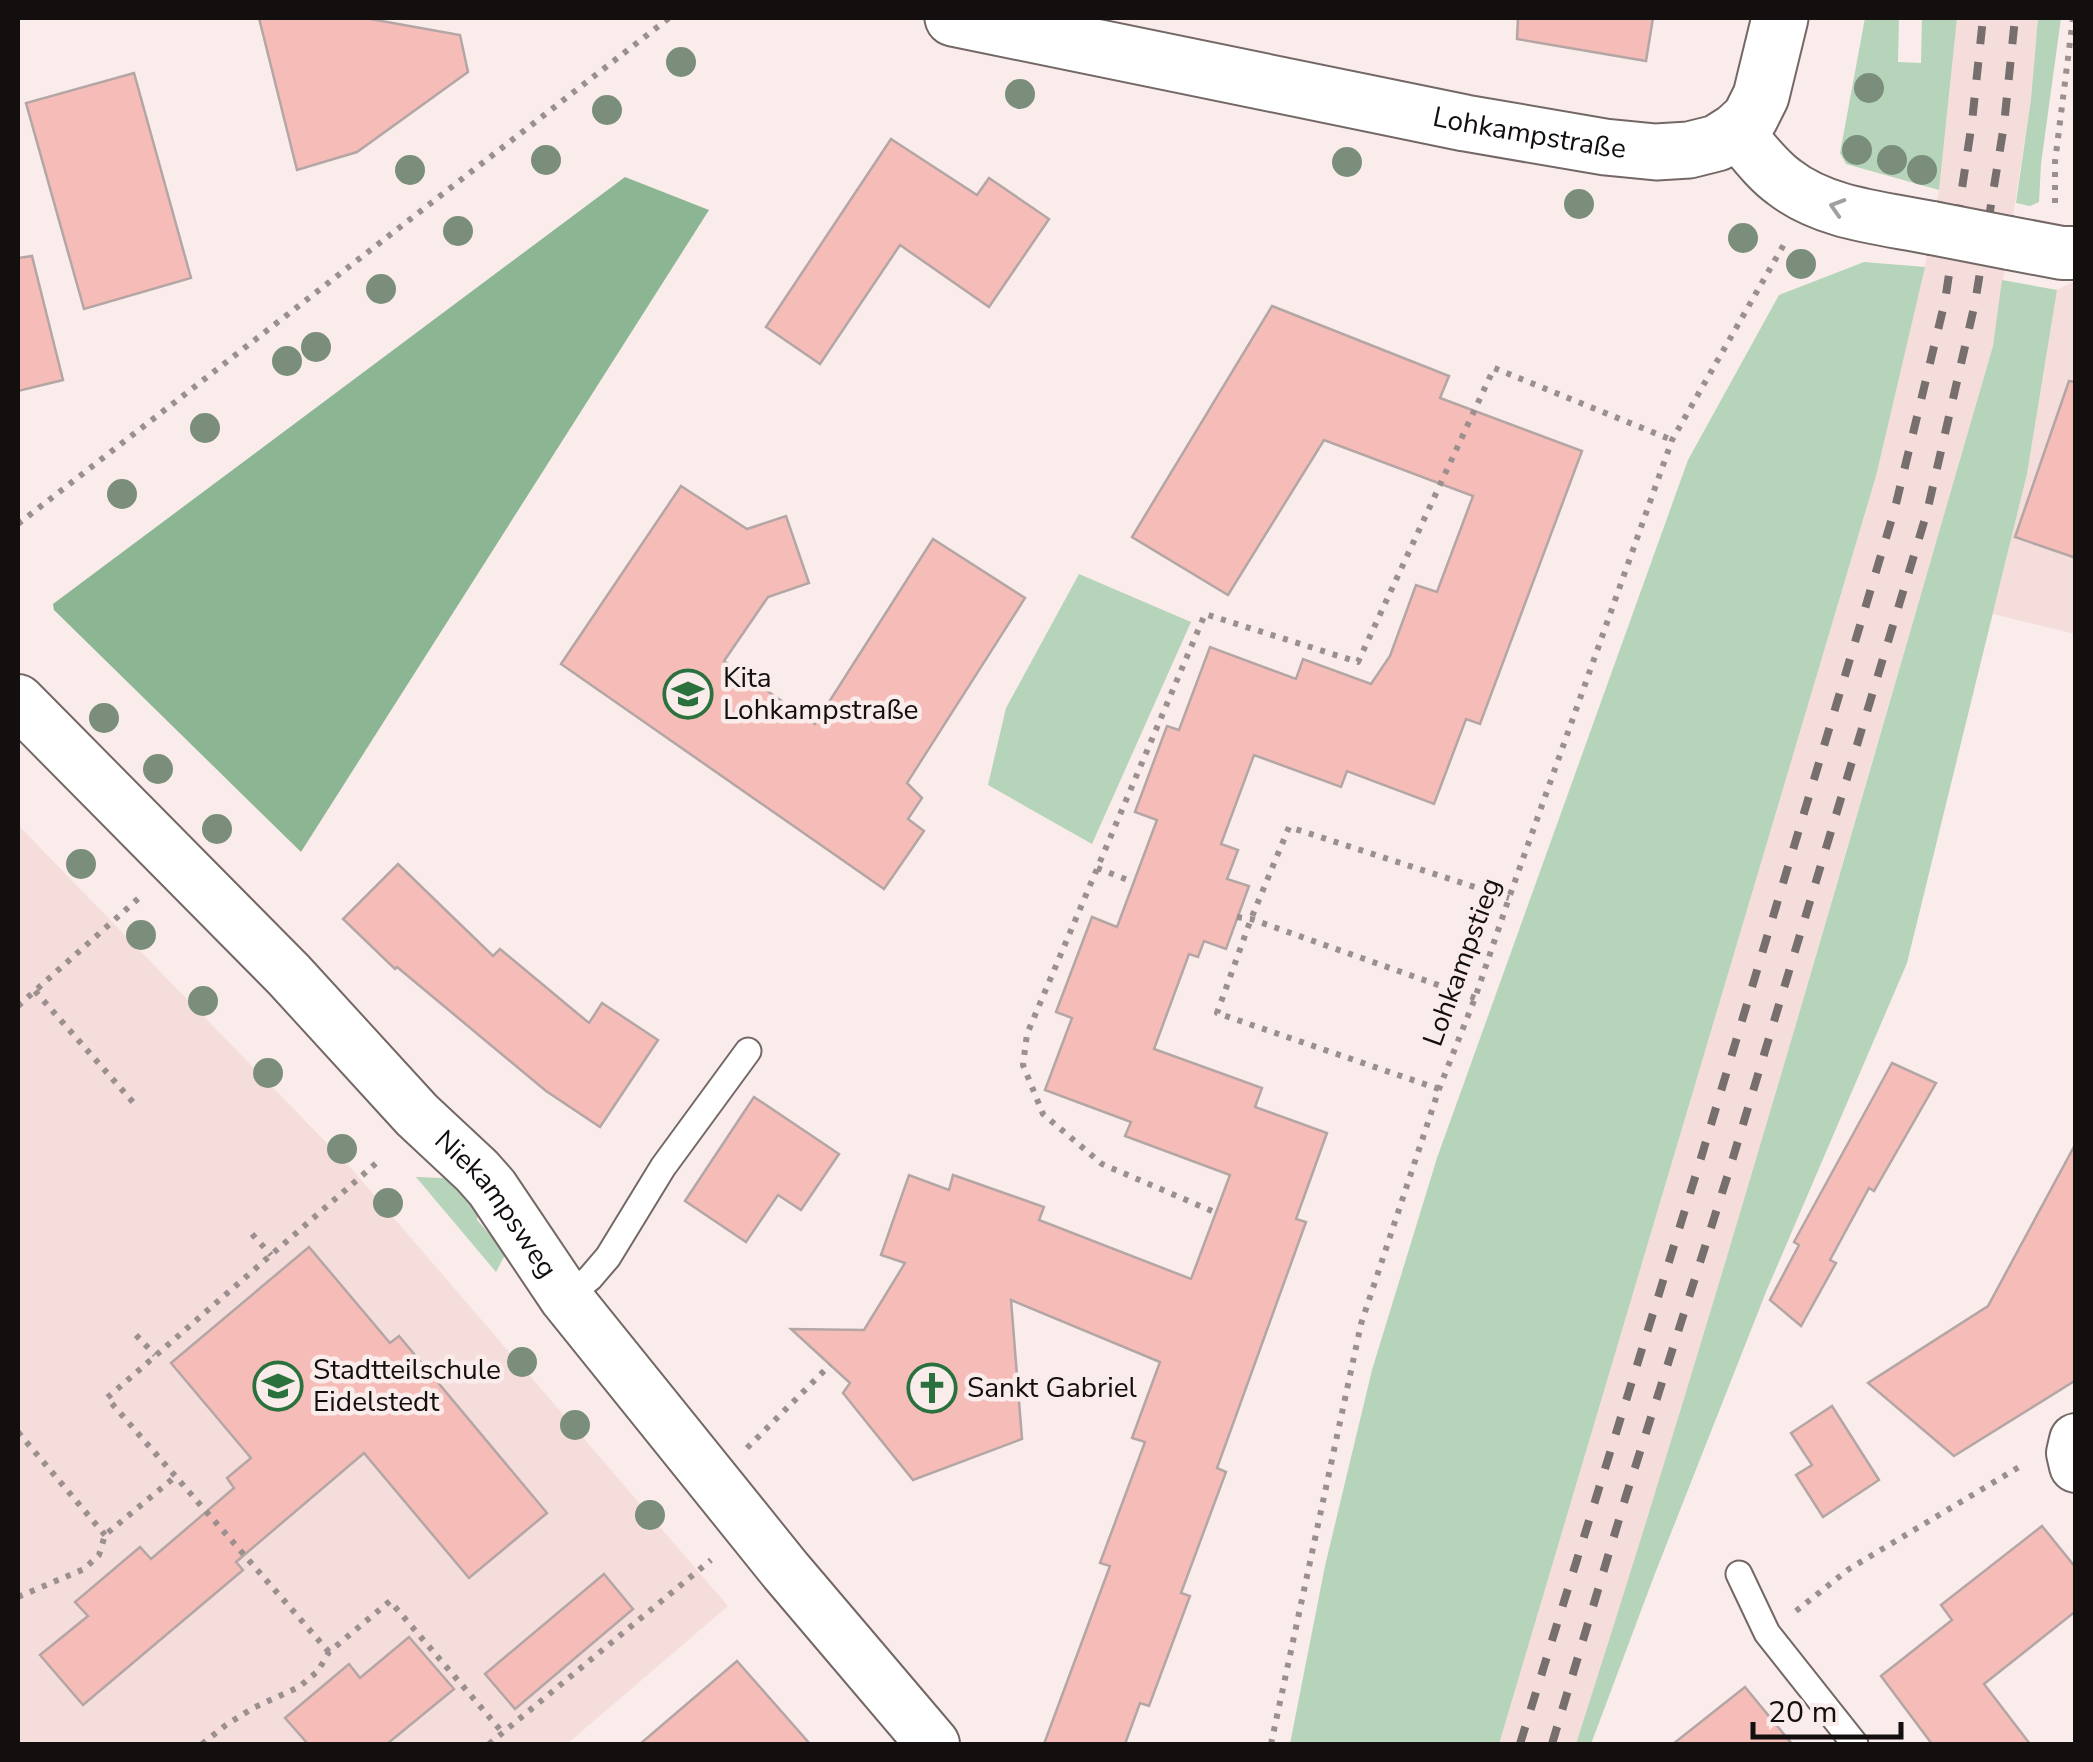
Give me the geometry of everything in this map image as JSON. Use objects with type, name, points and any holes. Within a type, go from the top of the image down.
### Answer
[{"type":"street","name":"Lohkampstraße","points":[[954,18],[1466,123],[1605,147],[1656,152],[1689,150],[1716,143],[1736,131]]},
{"type":"street","points":[[1780,18],[1761,96],[1750,118],[1736,131],[1781,180],[1804,196],[1841,209],[2062,254],[2064,233]]},
{"type":"street","name":"Niekampsweg","points":[[18,700],[492,1188],[566,1298],[786,1571],[932,1744]]},
{"type":"lane","points":[[566,1298],[608,1257],[662,1167],[748,1051]]},
{"type":"lane","points":[[1740,1574],[1767,1634],[1855,1744]]},
{"type":"path","points":[[18,524],[670,18]]},
{"type":"path","points":[[2064,233],[2055,162],[2073,18]]},
{"type":"path","name":"Lohkampstieg","points":[[1272,1744],[1361,1324],[1439,1089],[1476,998],[1672,440],[1793,229]]},
{"type":"path","points":[[1212,1212],[1102,1164],[1043,1114],[1024,1065],[1027,1034],[1205,614],[1358,662],[1494,368],[1672,440]]},
{"type":"path","points":[[1439,1089],[1217,1013],[1250,918],[1289,827],[1509,898]]},
{"type":"path","points":[[1097,868],[1134,882]]},
{"type":"path","points":[[18,1006],[141,896]]},
{"type":"path","points":[[1237,917],[1250,918],[1476,998]]},
{"type":"path","points":[[34,990],[138,1108]]},
{"type":"path","points":[[329,1652],[106,1398],[382,1159]]},
{"type":"path","points":[[252,1234],[271,1255]]},
{"type":"path","points":[[136,1335],[155,1355]]},
{"type":"path","points":[[736,1459],[830,1365]]},
{"type":"path","points":[[18,1432],[106,1534]]},
{"type":"path","points":[[1767,1634],[1849,1569],[2027,1462],[2075,1453]]},
{"type":"path","points":[[18,1597],[84,1568],[99,1555],[106,1534],[176,1476]]},
{"type":"path","points":[[489,1744],[711,1560]]},
{"type":"path","points":[[202,1744],[253,1708],[299,1687],[318,1671],[329,1652],[390,1601],[503,1733]]},
{"type":"shaded area","points":[[1865,18],[1899,18],[1898,62],[1921,63],[1922,18],[1957,18],[1939,190],[1846,164],[1840,153]]},
{"type":"shaded area","points":[[1957,18],[2038,18],[2031,99],[1993,346],[1653,1506],[1576,1744],[1499,1744],[1876,476],[1939,190]]},
{"type":"shaded area","points":[[2038,18],[2061,18],[2039,202],[2030,206],[2016,203]]},
{"type":"shaded area","points":[[625,177],[709,210],[301,852],[54,610],[53,604]]},
{"type":"shaded area","points":[[1864,262],[1925,267],[1876,476],[1499,1744],[1290,1744],[1325,1566],[1372,1370],[1437,1158],[1688,460],[1779,295]]},
{"type":"shaded area","points":[[2002,280],[2057,290],[2027,474],[1907,963],[1766,1292],[1591,1744],[1576,1744],[1685,1396],[1841,871],[1993,346]]},
{"type":"shaded area","points":[[2075,281],[2075,634],[1993,614],[2027,474],[2057,290]]},
{"type":"shaded area","points":[[1079,574],[1191,622],[1092,844],[988,785],[1006,708]]},
{"type":"shaded area","name":"Stadtteilschule Eidelstedt","points":[[18,825],[349,1166],[728,1606],[567,1744],[18,1744]]},
{"type":"shaded area","points":[[416,1177],[467,1179],[482,1195],[477,1220],[506,1253],[496,1272]]},
{"type":"building","points":[[259,18],[365,18],[460,35],[468,72],[357,152],[297,170]]},
{"type":"building","points":[[1518,18],[1653,18],[1646,61],[1517,39]]},
{"type":"building","points":[[134,73],[191,278],[84,309],[26,103]]},
{"type":"building","points":[[891,139],[977,195],[989,178],[1049,219],[989,307],[900,245],[820,364],[766,327]]},
{"type":"building","points":[[32,256],[63,380],[18,391],[18,258]]},
{"type":"building","points":[[1272,306],[1449,376],[1440,398],[1582,451],[1480,724],[1466,719],[1434,804],[1347,771],[1341,787],[1254,755],[1221,844],[1238,850],[1227,879],[1249,886],[1226,949],[1204,941],[1198,957],[1189,954],[1154,1049],[1262,1088],[1255,1107],[1327,1133],[1296,1219],[1306,1222],[1217,1468],[1226,1472],[1181,1593],[1190,1596],[1149,1706],[1140,1703],[1125,1744],[1044,1744],[1110,1566],[1100,1563],[1145,1442],[1132,1438],[1160,1362],[1011,1300],[1022,1439],[913,1480],[843,1393],[850,1383],[791,1329],[864,1330],[905,1263],[881,1255],[909,1175],[949,1190],[953,1175],[1044,1207],[1039,1220],[1191,1279],[1230,1175],[1125,1136],[1131,1122],[1045,1090],[1072,1018],[1056,1012],[1092,917],[1117,927],[1157,820],[1135,812],[1167,726],[1179,730],[1210,647],[1296,679],[1303,659],[1371,684],[1390,656],[1416,585],[1437,592],[1473,496],[1324,440],[1228,595],[1132,537]]},
{"type":"building","points":[[2069,381],[2076,382],[2076,558],[2015,537]]},
{"type":"building","name":"Kita Lohkampstraße","points":[[681,486],[747,529],[786,516],[809,583],[768,597],[724,661],[815,724],[933,539],[1025,598],[907,783],[922,798],[908,819],[924,831],[884,889],[561,664]]},
{"type":"building","points":[[398,864],[493,956],[500,949],[589,1023],[602,1003],[658,1040],[600,1127],[546,1091],[395,969],[343,919]]},
{"type":"building","points":[[1892,1063],[1936,1083],[1874,1191],[1869,1188],[1830,1260],[1836,1263],[1801,1326],[1770,1300],[1799,1245],[1794,1242]]},
{"type":"building","points":[[754,1097],[839,1154],[801,1210],[778,1195],[746,1242],[685,1201]]},
{"type":"building","points":[[2076,1143],[2076,1380],[1954,1456],[1868,1383],[1988,1306]]},
{"type":"building","points":[[309,1247],[390,1343],[399,1336],[547,1513],[469,1578],[364,1453],[236,1562],[243,1570],[83,1705],[40,1655],[88,1616],[75,1602],[140,1547],[151,1559],[234,1488],[227,1478],[251,1458],[171,1363]]},
{"type":"building","points":[[1832,1406],[1879,1480],[1823,1517],[1796,1475],[1812,1465],[1791,1433]]},
{"type":"building","points":[[2042,1526],[2076,1568],[2076,1611],[1984,1684],[2030,1744],[1932,1744],[1881,1676],[1952,1620],[1941,1605]]},
{"type":"building","points":[[604,1574],[633,1609],[515,1709],[485,1674]]},
{"type":"building","points":[[409,1637],[454,1689],[387,1744],[308,1744],[285,1718],[349,1664],[360,1678]]},
{"type":"building","points":[[737,1661],[810,1744],[640,1744]]},
{"type":"building","points":[[1745,1687],[1792,1744],[1673,1744]]},
{"type":"railway","points":[[1520,1744],[1701,1158],[1895,508],[1945,301],[1983,18]]},
{"type":"railway","points":[[1552,1744],[1927,512],[1975,303],[2004,125],[2015,18]]},
{"type":"place","name":"Kita Lohkampstraße","points":[[688,694]]},
{"type":"place","name":"Stadtteilschule Eidelstedt","points":[[278,1386]]},
{"type":"place","name":"Sankt Gabriel","points":[[932,1388]]}]
